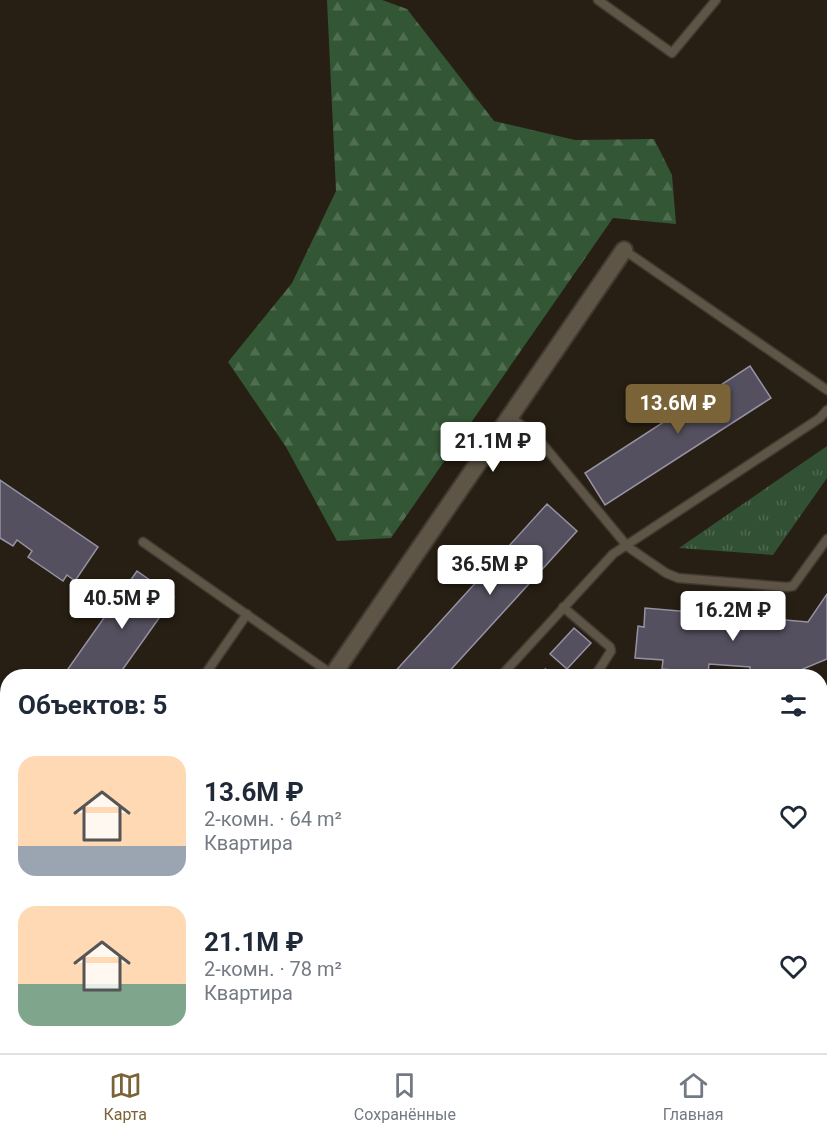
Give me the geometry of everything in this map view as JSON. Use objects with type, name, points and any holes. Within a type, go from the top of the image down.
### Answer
[{"type":"street","points":[[338,669],[624,250]]},
{"type":"lane","points":[[598,0],[672,53],[716,0]]},
{"type":"lane","points":[[624,250],[827,390]]},
{"type":"lane","points":[[507,669],[604,562],[626,545],[820,418],[827,410]]},
{"type":"lane","points":[[510,417],[535,435],[626,545],[672,577],[787,587],[797,582],[827,539]]},
{"type":"lane","points":[[143,542],[323,669]]},
{"type":"lane","points":[[563,608],[610,647],[611,651],[599,669]]},
{"type":"lane","points":[[209,669],[247,614]]},
{"type":"green space","points":[[327,0],[382,0],[407,9],[494,121],[575,140],[654,139],[672,175],[676,224],[613,218],[391,538],[337,541],[286,447],[228,362],[292,283],[336,191]]},
{"type":"green space","points":[[827,446],[827,478],[773,555],[679,548]]},
{"type":"building","points":[[750,366],[771,398],[605,505],[585,473]]},
{"type":"building","points":[[0,480],[98,547],[75,581],[67,575],[63,581],[28,557],[32,551],[17,540],[13,546],[0,538]]},
{"type":"building","points":[[547,504],[577,531],[451,669],[397,669]]},
{"type":"building","points":[[137,571],[174,597],[123,669],[68,669]]},
{"type":"building","points":[[827,594],[827,659],[803,669],[750,669],[750,667],[709,664],[708,669],[662,669],[663,660],[635,658],[638,626],[644,627],[645,608],[808,622]]},
{"type":"building","points":[[574,628],[591,643],[567,669],[550,654]]}]
